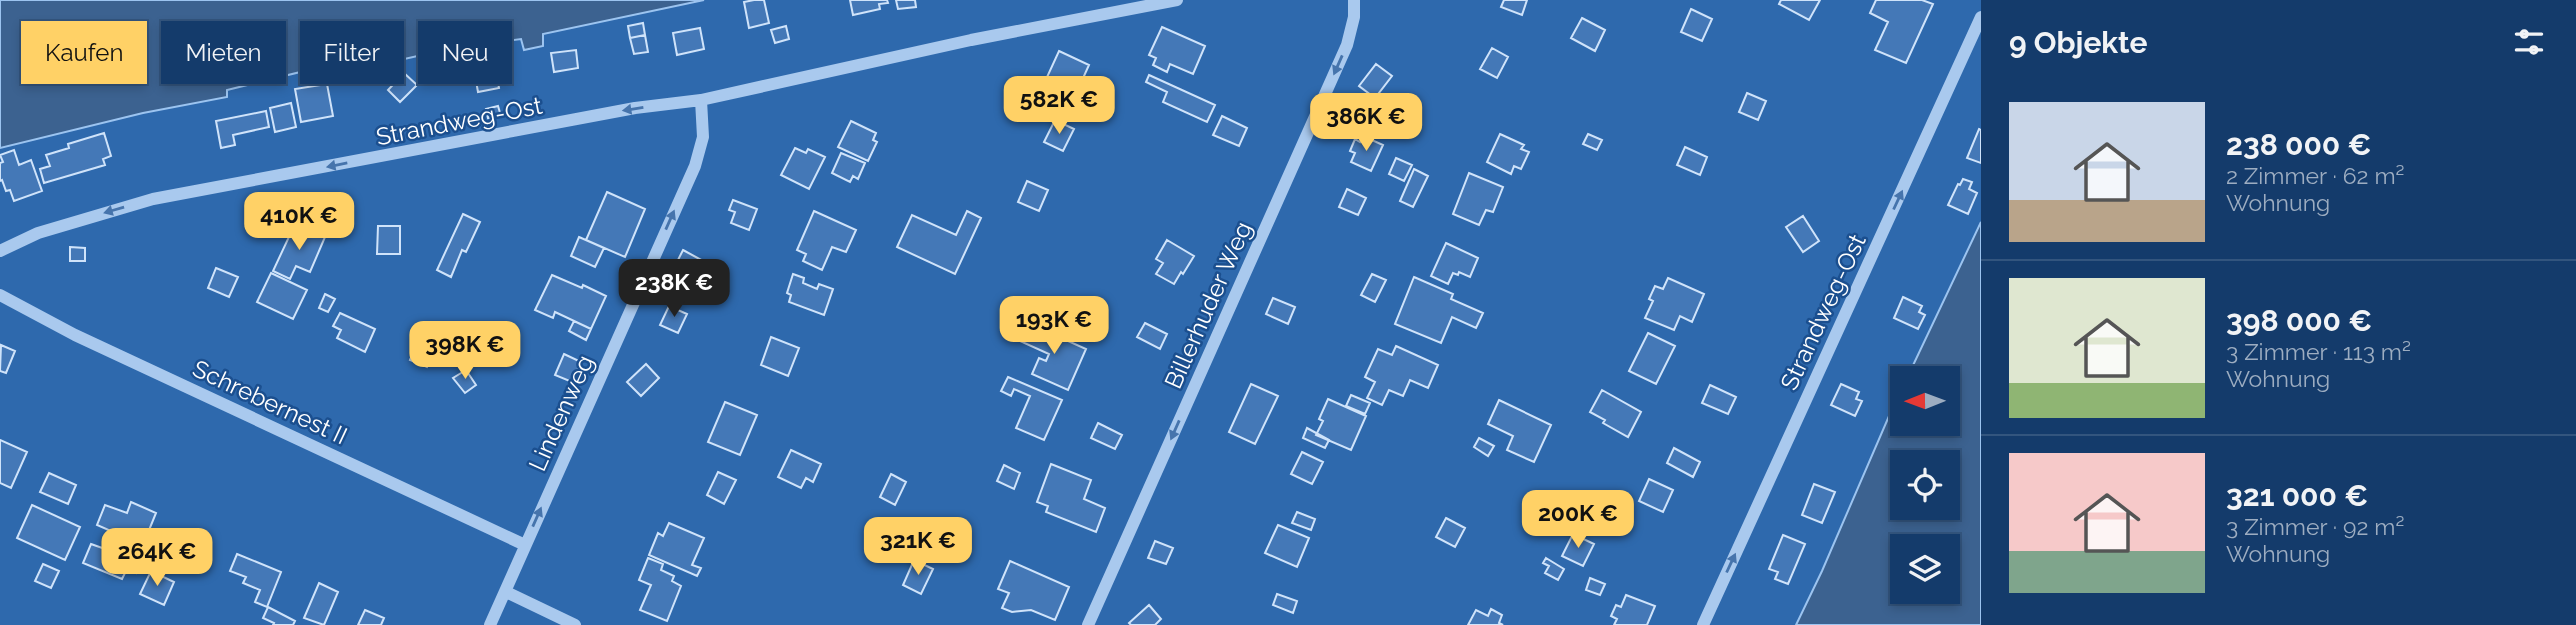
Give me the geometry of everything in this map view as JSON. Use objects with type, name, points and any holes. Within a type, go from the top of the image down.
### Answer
[{"type":"lane","name":"Strandweg-Ost","points":[[0,251],[38,233],[153,199],[635,108],[701,100],[971,40],[1177,0]]},
{"type":"lane","name":"Billerhuder Weg","points":[[1088,625],[1347,45],[1354,0]]},
{"type":"lane","name":"Strandweg-Ost","points":[[1703,625],[1981,17]]},
{"type":"lane","name":"Lindenweg","points":[[490,625],[695,166],[703,137],[701,100]]},
{"type":"lane","name":"Schrebernest II","points":[[0,295],[75,335],[525,545]]},
{"type":"lane","points":[[506,592],[575,625]]},
{"type":"shaded area","points":[[0,0],[704,0],[543,34],[543,46],[524,50],[521,39],[512,40],[512,21],[418,21],[418,56],[404,59],[404,21],[300,21],[300,72],[286,75],[286,21],[161,21],[161,84],[251,84],[227,90],[227,97],[143,113],[0,148]]},
{"type":"shaded area","points":[[704,0],[1981,0],[1981,222],[1913,366],[1890,366],[1890,415],[1796,625],[0,625],[0,148],[143,113],[227,97],[227,90],[251,84],[286,84],[286,75],[300,72],[300,84],[404,84],[404,59],[418,56],[418,84],[512,84],[512,40],[522,39],[524,49],[542,34]]},
{"type":"shaded area","points":[[1981,222],[1981,625],[1796,625],[1890,414],[1890,436],[1960,436],[1960,366],[1913,366]]},
{"type":"building","points":[[764,0],[769,23],[749,28],[744,2]]},
{"type":"building","points":[[850,0],[887,0],[888,3],[879,4],[880,9],[853,15]]},
{"type":"building","points":[[896,0],[915,0],[916,7],[898,9]]},
{"type":"building","points":[[1504,0],[1527,0],[1522,15],[1501,7]]},
{"type":"building","points":[[1781,0],[1820,0],[1809,20],[1779,4]]},
{"type":"building","points":[[1876,0],[1922,0],[1933,4],[1906,63],[1875,50],[1888,22],[1870,13]]},
{"type":"building","points":[[1691,9],[1712,19],[1702,41],[1681,32]]},
{"type":"building","points":[[1582,18],[1605,30],[1595,51],[1571,38]]},
{"type":"building","points":[[643,23],[645,35],[630,38],[628,26]]},
{"type":"building","points":[[786,26],[789,39],[775,43],[771,30]]},
{"type":"building","points":[[1162,27],[1205,46],[1193,74],[1170,64],[1167,72],[1153,65],[1156,58],[1149,55]]},
{"type":"building","points":[[700,28],[704,49],[677,55],[673,33]]},
{"type":"building","points":[[645,35],[648,52],[634,54],[630,38]]},
{"type":"building","points":[[1492,48],[1508,57],[1497,78],[1480,69]]},
{"type":"building","points":[[576,50],[578,68],[554,72],[551,53]]},
{"type":"building","points":[[1059,51],[1089,65],[1079,87],[1088,91],[1078,111],[1062,104],[1065,99],[1042,88]]},
{"type":"building","points":[[1376,64],[1392,76],[1375,98],[1359,86]]},
{"type":"building","points":[[404,73],[417,85],[400,102],[388,90],[394,84],[404,84]]},
{"type":"building","points":[[1149,75],[1215,105],[1207,122],[1163,102],[1167,92],[1146,82]]},
{"type":"building","points":[[327,84],[333,116],[301,122],[295,89]]},
{"type":"building","points":[[477,84],[498,84],[499,88],[478,92]]},
{"type":"building","points":[[1747,93],[1766,101],[1758,120],[1739,112]]},
{"type":"building","points":[[291,103],[296,127],[275,132],[270,108]]},
{"type":"building","points":[[498,106],[501,116],[488,118],[486,109]]},
{"type":"building","points":[[266,111],[269,127],[233,135],[235,145],[221,148],[216,121]]},
{"type":"building","points":[[1222,116],[1247,128],[1239,146],[1213,135]]},
{"type":"building","points":[[1055,120],[1074,129],[1063,151],[1044,142]]},
{"type":"building","points":[[851,121],[876,133],[873,140],[877,142],[868,161],[838,147]]},
{"type":"building","points":[[1979,129],[1981,130],[1981,163],[1967,158]]},
{"type":"building","points":[[104,133],[111,156],[103,159],[105,165],[44,183],[40,169],[50,166],[46,155],[69,148],[68,144]]},
{"type":"building","points":[[1500,134],[1524,145],[1521,149],[1529,152],[1521,169],[1514,166],[1511,174],[1487,162]]},
{"type":"building","points":[[1588,134],[1602,140],[1597,150],[1583,144]]},
{"type":"building","points":[[1363,136],[1383,145],[1371,171],[1351,162],[1355,153],[1350,151],[1355,139],[1360,142]]},
{"type":"building","points":[[1685,147],[1707,157],[1700,175],[1677,165]]},
{"type":"building","points":[[795,148],[806,153],[808,149],[825,157],[809,189],[781,175]]},
{"type":"building","points":[[14,150],[19,165],[31,160],[42,191],[14,201],[10,190],[6,191],[2,180],[0,181],[0,163],[3,162],[0,155]]},
{"type":"building","points":[[841,153],[865,163],[858,179],[853,176],[850,182],[832,173]]},
{"type":"building","points":[[1396,158],[1412,165],[1404,181],[1389,174]]},
{"type":"building","points":[[1414,169],[1428,176],[1413,207],[1400,201]]},
{"type":"building","points":[[1469,173],[1503,187],[1493,212],[1486,210],[1479,225],[1453,214]]},
{"type":"building","points":[[1963,179],[1972,182],[1969,189],[1977,193],[1968,214],[1948,205]]},
{"type":"building","points":[[1027,181],[1048,190],[1039,211],[1018,202]]},
{"type":"building","points":[[1347,189],[1366,198],[1358,215],[1339,207]]},
{"type":"building","points":[[607,192],[645,209],[625,257],[586,240]]},
{"type":"building","points":[[733,200],[757,209],[749,230],[731,223],[735,212],[729,210]]},
{"type":"building","points":[[814,211],[856,230],[846,252],[832,247],[822,270],[803,261],[806,254],[797,250]]},
{"type":"building","points":[[967,211],[981,218],[955,274],[897,247],[912,215],[956,235]]},
{"type":"building","points":[[463,214],[480,222],[466,252],[462,250],[451,277],[437,270]]},
{"type":"building","points":[[1803,216],[1819,241],[1803,252],[1786,227]]},
{"type":"building","points":[[295,224],[325,237],[310,272],[296,266],[290,279],[273,271]]},
{"type":"building","points":[[378,226],[400,226],[400,254],[377,254]]},
{"type":"building","points":[[579,237],[604,248],[595,267],[571,256]]},
{"type":"building","points":[[1167,240],[1194,256],[1174,284],[1156,274],[1163,263],[1156,259]]},
{"type":"building","points":[[1446,243],[1478,258],[1470,277],[1459,272],[1458,275],[1453,273],[1448,284],[1431,276]]},
{"type":"building","points":[[70,247],[85,248],[85,261],[70,261]]},
{"type":"building","points":[[683,250],[705,262],[694,284],[672,272]]},
{"type":"building","points":[[216,268],[238,277],[229,297],[208,288]]},
{"type":"building","points":[[271,273],[307,290],[293,319],[257,302]]},
{"type":"building","points":[[793,274],[804,278],[803,283],[817,289],[819,284],[833,289],[824,315],[789,302],[791,295],[787,293]]},
{"type":"building","points":[[1372,274],[1386,280],[1375,302],[1361,295]]},
{"type":"building","points":[[552,275],[606,296],[591,329],[555,312],[553,318],[535,310]]},
{"type":"building","points":[[1414,277],[1453,294],[1451,299],[1483,313],[1476,328],[1452,317],[1441,343],[1395,324]]},
{"type":"building","points":[[1668,278],[1704,294],[1692,322],[1680,316],[1674,330],[1645,318],[1653,301],[1649,299],[1655,286],[1663,289]]},
{"type":"building","points":[[325,294],[335,299],[328,312],[319,308]]},
{"type":"building","points":[[1903,297],[1922,306],[1919,312],[1925,315],[1918,329],[1894,318]]},
{"type":"building","points":[[1273,298],[1295,307],[1288,324],[1266,314]]},
{"type":"building","points":[[669,306],[687,314],[678,333],[660,325]]},
{"type":"building","points":[[340,313],[375,329],[365,352],[337,338],[341,330],[333,326]]},
{"type":"building","points":[[574,321],[591,329],[586,340],[569,331]]},
{"type":"building","points":[[1028,323],[1086,349],[1068,390],[1032,374],[1039,358],[1046,361],[1049,354],[1020,341]]},
{"type":"building","points":[[1145,323],[1167,334],[1160,349],[1137,337]]},
{"type":"building","points":[[1648,333],[1675,346],[1656,384],[1629,371]]},
{"type":"building","points":[[771,337],[799,348],[788,376],[761,365]]},
{"type":"building","points":[[1,345],[15,351],[6,373],[0,371]]},
{"type":"building","points":[[416,345],[433,353],[427,367],[410,360]]},
{"type":"building","points":[[1396,346],[1438,365],[1428,388],[1410,380],[1403,396],[1389,390],[1382,405],[1367,398],[1375,382],[1365,377],[1378,349],[1392,355]]},
{"type":"building","points":[[564,354],[581,362],[572,382],[555,375]]},
{"type":"building","points":[[646,364],[659,378],[641,396],[627,382]]},
{"type":"building","points":[[466,370],[476,385],[465,393],[453,378]]},
{"type":"building","points":[[1008,377],[1062,400],[1044,440],[1016,428],[1030,396],[1014,389],[1011,396],[1001,391]]},
{"type":"building","points":[[1251,384],[1278,396],[1255,444],[1229,432]]},
{"type":"building","points":[[1841,384],[1859,392],[1856,399],[1862,401],[1855,416],[1831,405]]},
{"type":"building","points":[[1710,385],[1736,397],[1728,414],[1702,403]]},
{"type":"building","points":[[1602,390],[1641,412],[1628,437],[1590,412]]},
{"type":"building","points":[[1351,395],[1370,403],[1365,414],[1346,406]]},
{"type":"building","points":[[1328,399],[1366,416],[1351,450],[1316,435],[1323,421],[1319,419]]},
{"type":"building","points":[[1499,400],[1551,425],[1534,462],[1507,450],[1513,436],[1488,424]]},
{"type":"building","points":[[725,402],[757,415],[740,455],[708,442]]},
{"type":"building","points":[[1098,423],[1122,435],[1115,449],[1091,438]]},
{"type":"building","points":[[1307,428],[1329,440],[1325,448],[1303,438]]},
{"type":"building","points":[[1479,438],[1494,446],[1488,456],[1474,447]]},
{"type":"building","points":[[0,440],[27,452],[11,488],[0,483]]},
{"type":"building","points":[[1674,448],[1700,462],[1693,477],[1667,463]]},
{"type":"building","points":[[791,450],[821,464],[813,482],[806,478],[801,488],[778,477]]},
{"type":"building","points":[[1302,452],[1323,462],[1312,484],[1291,474]]},
{"type":"building","points":[[1051,464],[1091,480],[1084,499],[1105,508],[1096,532],[1046,512],[1048,506],[1037,502]]},
{"type":"building","points":[[1004,465],[1020,473],[1014,489],[997,481]]},
{"type":"building","points":[[718,472],[736,480],[724,504],[707,495]]},
{"type":"building","points":[[49,473],[76,485],[68,504],[40,492]]},
{"type":"building","points":[[891,474],[906,482],[895,505],[880,497]]},
{"type":"building","points":[[1649,479],[1673,490],[1663,512],[1639,501]]},
{"type":"building","points":[[1814,484],[1835,492],[1822,523],[1802,515]]},
{"type":"building","points":[[131,502],[156,513],[143,545],[97,525],[105,505],[127,513]]},
{"type":"building","points":[[32,505],[80,527],[65,560],[17,538]]},
{"type":"building","points":[[1297,512],[1315,519],[1311,530],[1292,523]]},
{"type":"building","points":[[1446,518],[1465,528],[1455,547],[1436,537]]},
{"type":"building","points":[[669,523],[704,538],[692,565],[701,568],[697,576],[649,555],[658,533],[663,536]]},
{"type":"building","points":[[1278,525],[1309,538],[1297,567],[1265,553]]},
{"type":"building","points":[[1573,534],[1594,544],[1583,566],[1562,556]]},
{"type":"building","points":[[181,535],[199,543],[189,564],[171,556]]},
{"type":"building","points":[[1783,535],[1805,544],[1788,584],[1775,579],[1778,572],[1769,569]]},
{"type":"building","points":[[1155,541],[1173,548],[1166,564],[1148,558]]},
{"type":"building","points":[[91,544],[105,549],[107,544],[125,551],[128,545],[145,552],[136,573],[127,569],[122,579],[83,563]]},
{"type":"building","points":[[237,554],[281,572],[267,607],[255,602],[260,590],[243,583],[246,577],[230,571]]},
{"type":"building","points":[[648,558],[663,564],[661,570],[674,576],[672,581],[681,586],[667,621],[640,610],[651,585],[639,580]]},
{"type":"building","points":[[1546,558],[1564,569],[1558,580],[1545,573],[1549,566],[1543,563]]},
{"type":"building","points":[[914,560],[933,569],[921,594],[903,585]]},
{"type":"building","points":[[1010,561],[1069,587],[1055,620],[1031,610],[1012,612],[1002,608],[1009,593],[998,589]]},
{"type":"building","points":[[43,564],[59,571],[51,588],[35,581]]},
{"type":"building","points":[[151,571],[174,582],[164,605],[140,594]]},
{"type":"building","points":[[1590,578],[1605,584],[1600,595],[1586,590]]},
{"type":"building","points":[[319,583],[338,592],[324,625],[304,618]]},
{"type":"building","points":[[1277,594],[1297,601],[1293,613],[1273,605]]},
{"type":"building","points":[[1626,595],[1655,606],[1647,625],[1614,625],[1617,619],[1611,616],[1616,605],[1621,607]]},
{"type":"building","points":[[1149,605],[1161,619],[1155,625],[1129,623]]},
{"type":"building","points":[[268,607],[295,621],[293,625],[273,625],[274,623],[263,618]]},
{"type":"building","points":[[1491,609],[1502,615],[1499,623],[1503,625],[1468,625],[1476,610],[1488,616]]},
{"type":"building","points":[[365,610],[384,618],[381,625],[358,625]]}]
